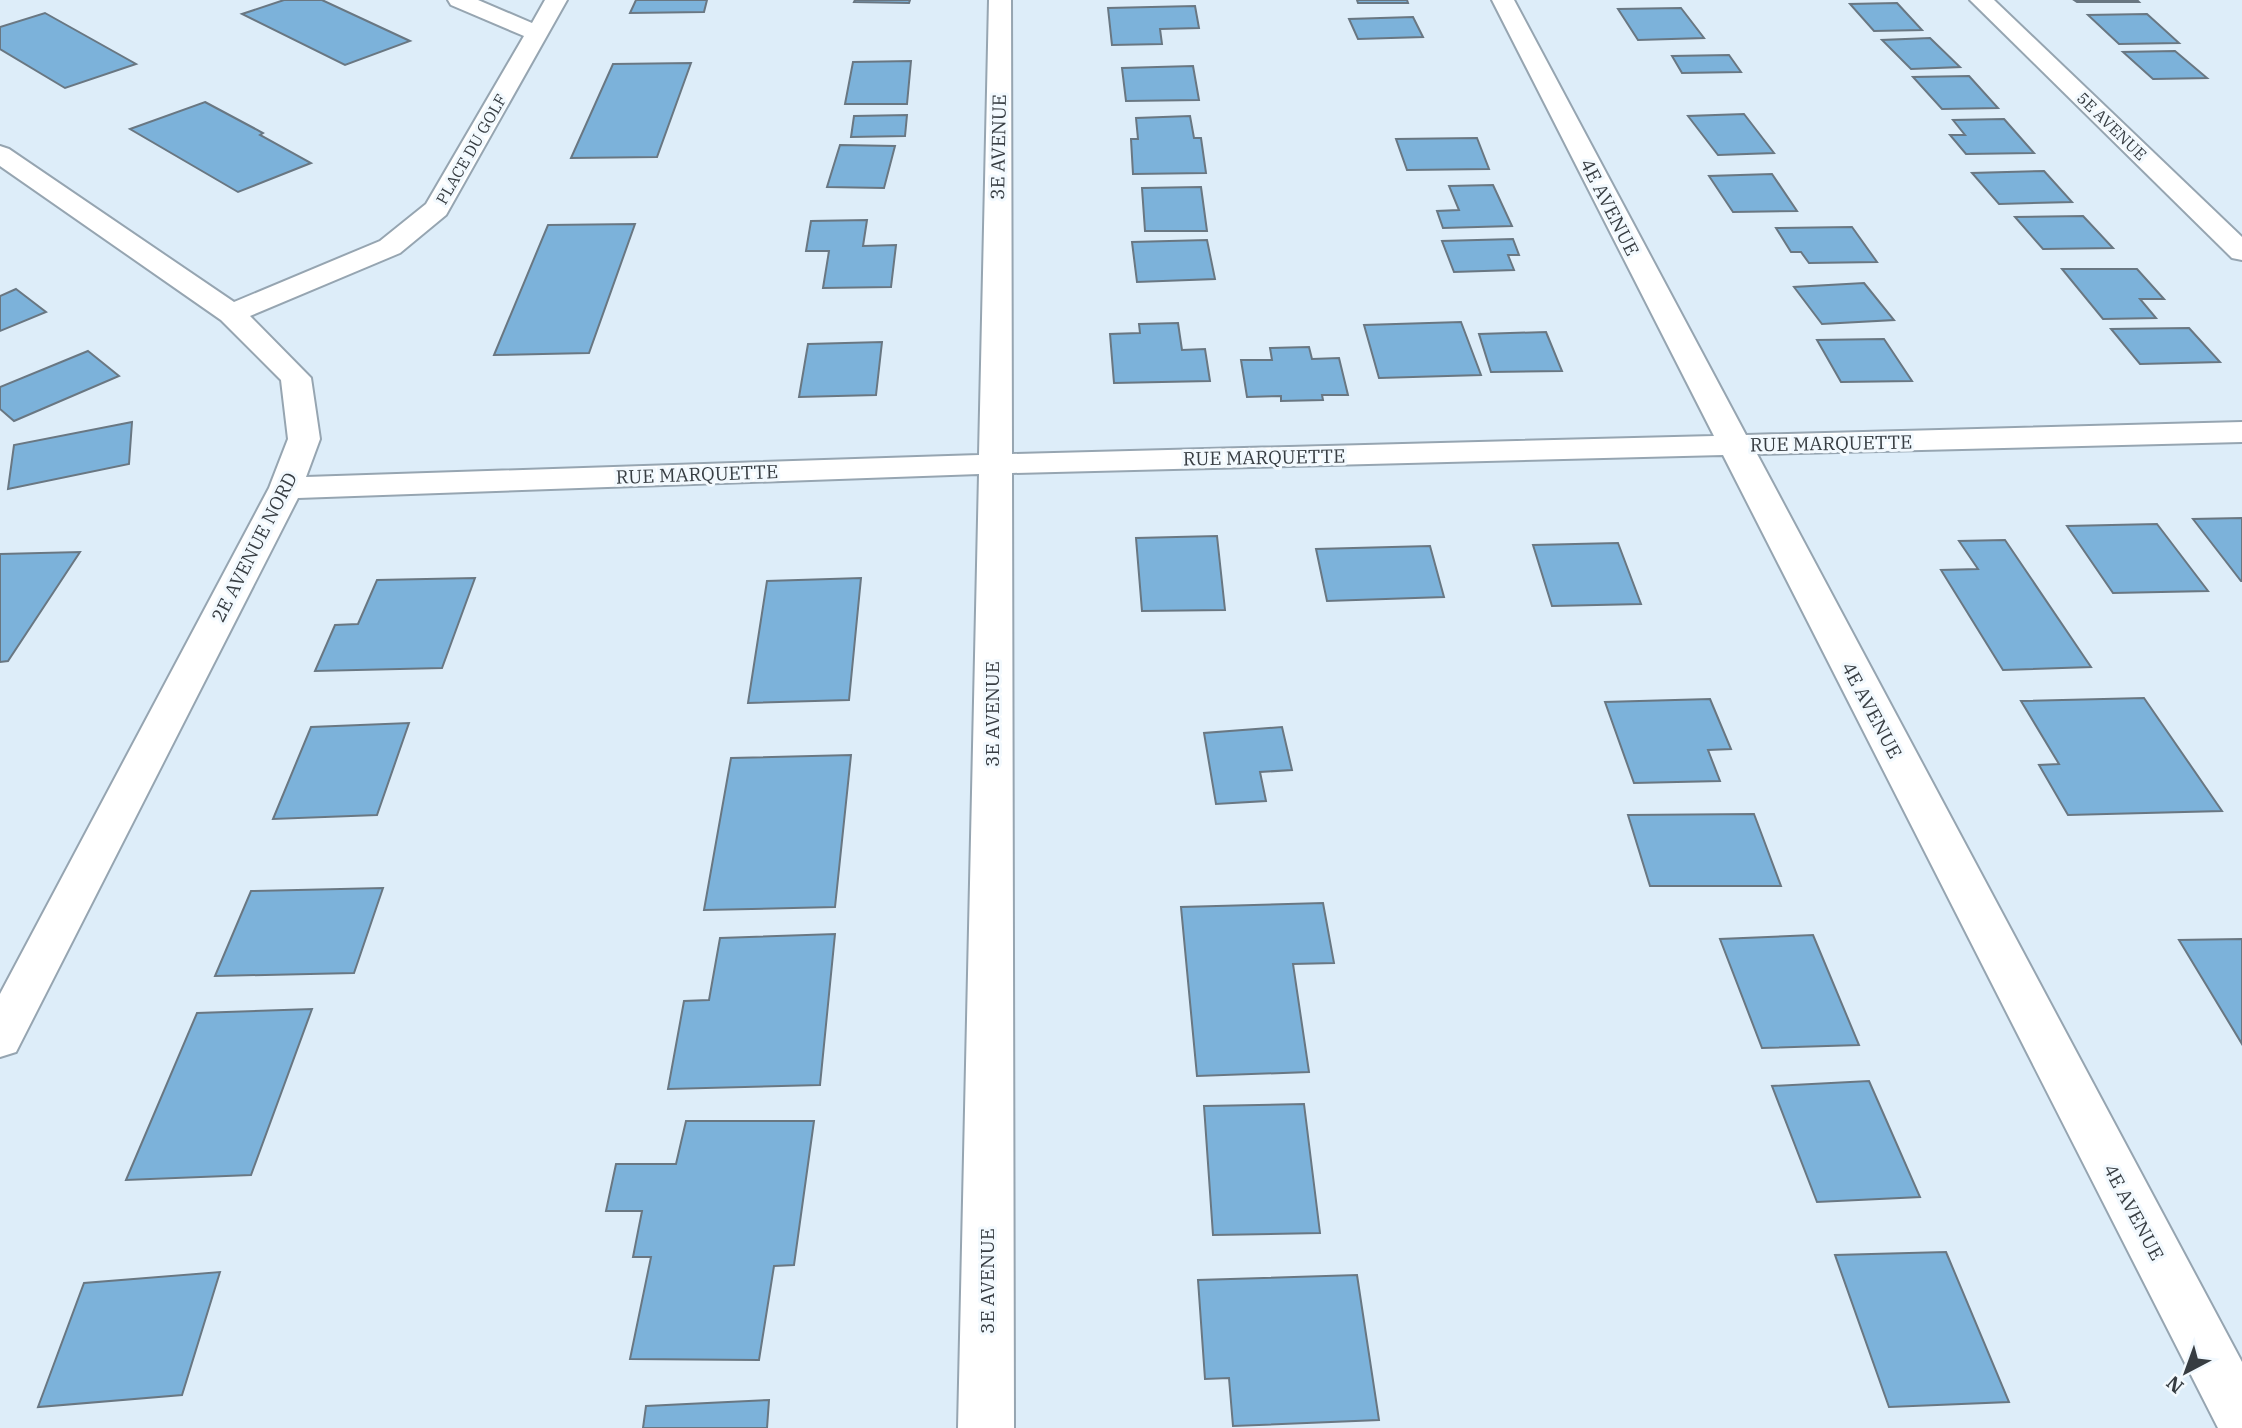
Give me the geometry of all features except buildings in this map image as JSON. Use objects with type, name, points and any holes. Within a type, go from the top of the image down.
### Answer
[{"type":"street","points":[[459,0],[537,33]]},
{"type":"street","name":"PLACE DU GOLF","points":[[231,314],[390,247],[437,209],[556,0]]},
{"type":"street","name":"3E AVENUE","points":[[986,1428],[993,464],[1000,0]]},
{"type":"street","name":"4E AVENUE","points":[[1503,0],[2242,1418]]},
{"type":"street","name":"5E AVENUE","points":[[1981,0],[2242,252]]},
{"type":"street","name":"2E AVENUE NORD","points":[[0,154],[231,314],[296,379],[304,439],[286,488],[0,1038]]},
{"type":"street","name":"RUE MARQUETTE","points":[[286,488],[993,464],[2242,432]]}]
